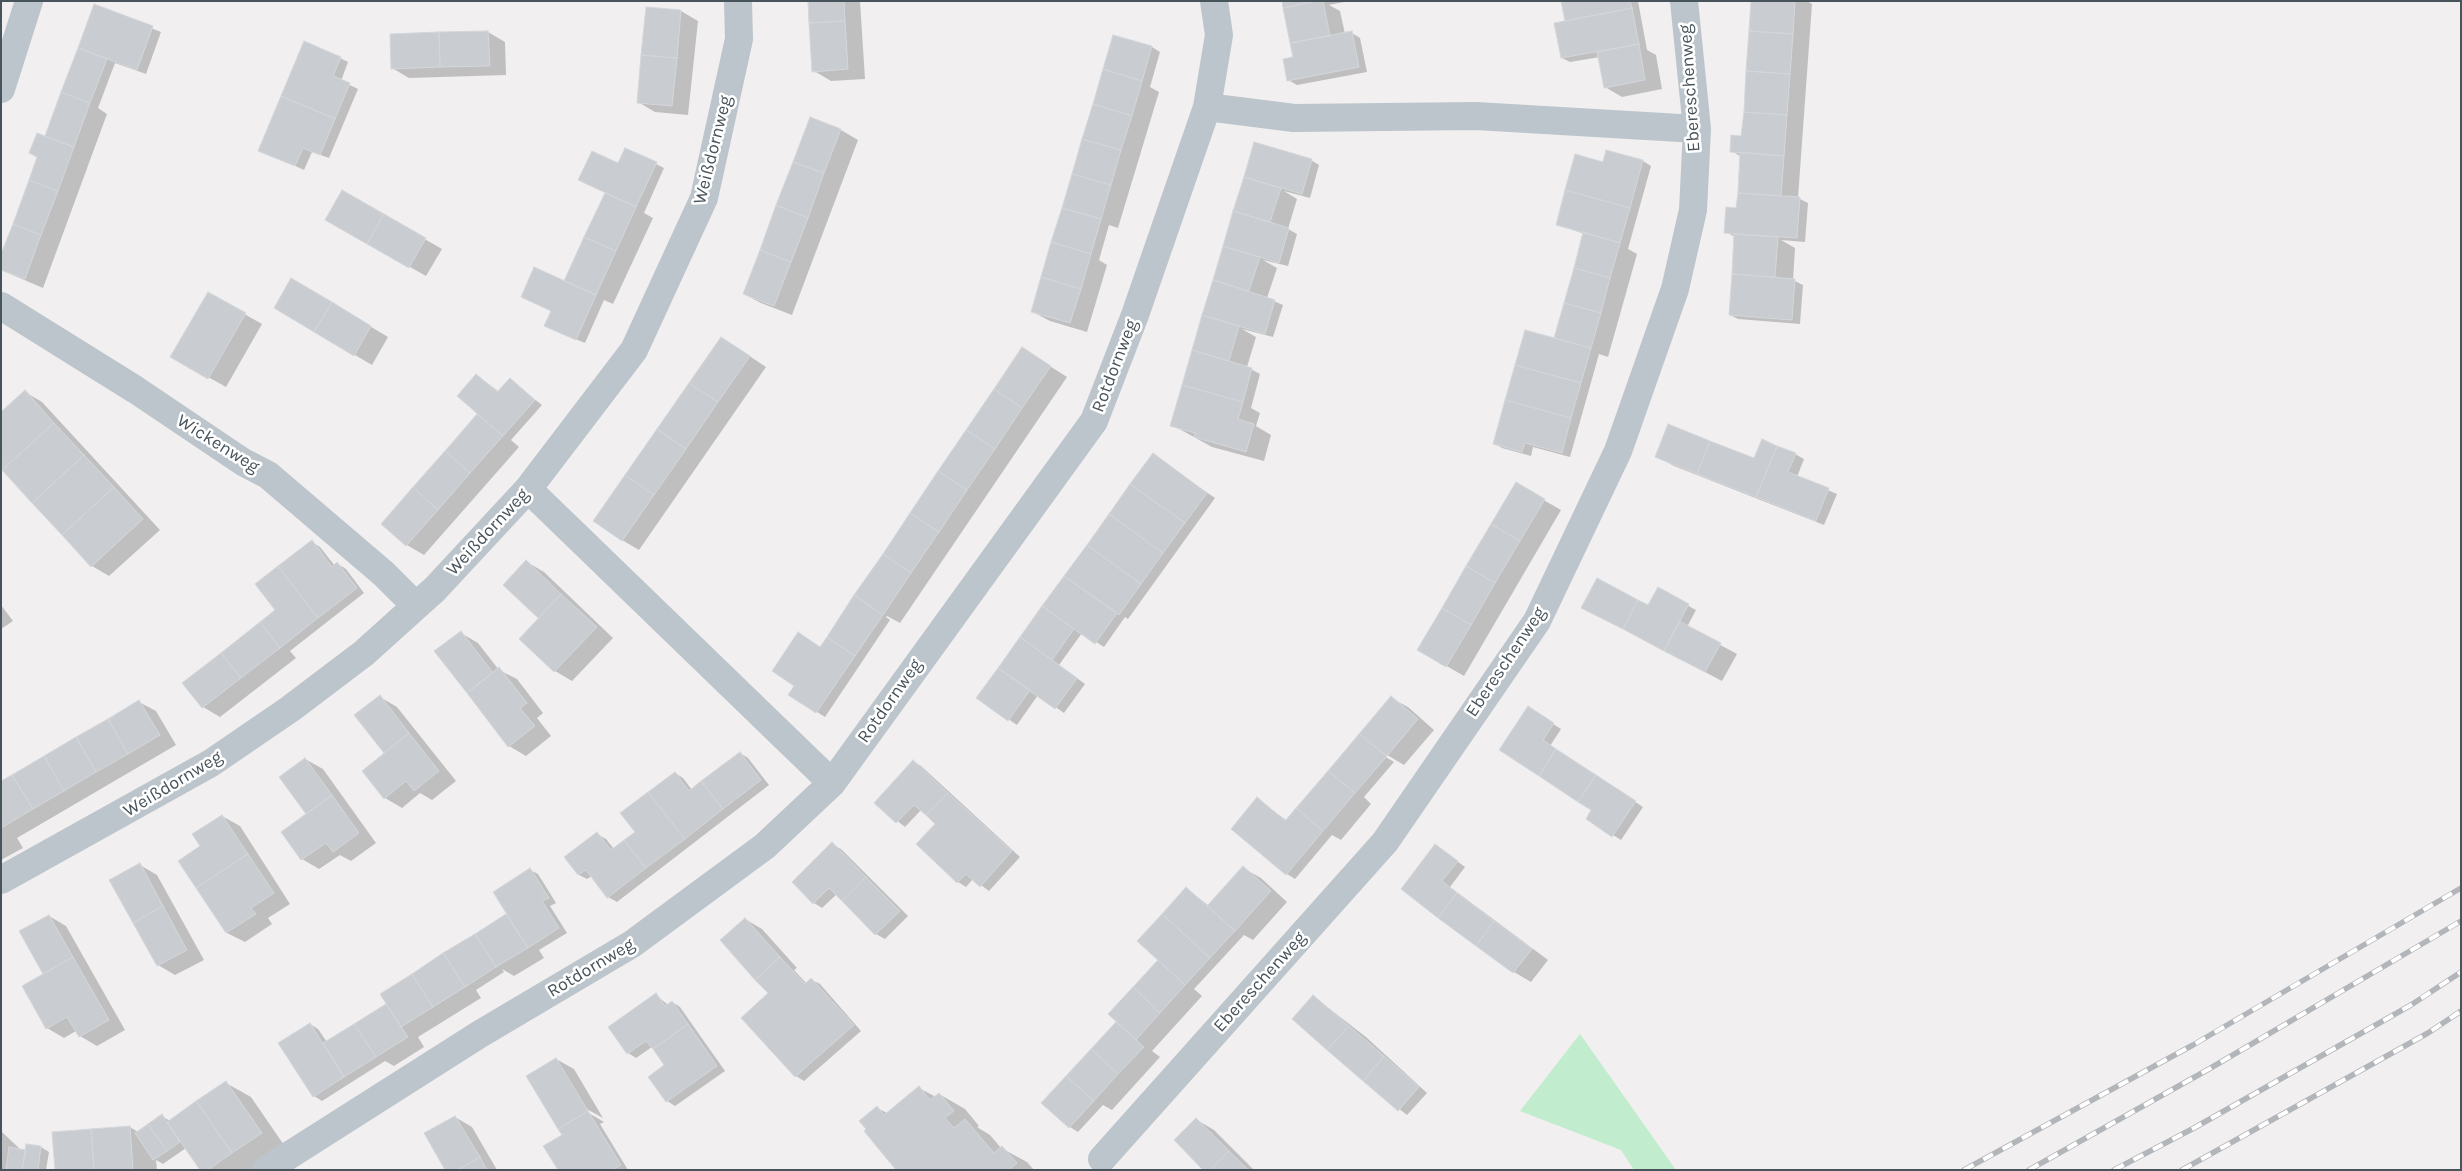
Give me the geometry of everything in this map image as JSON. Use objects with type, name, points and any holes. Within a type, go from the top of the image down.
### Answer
[{"type":"street","points":[[1,89],[28,1]]},
{"type":"street","name":"Weißdornweg","points":[[1,880],[211,763],[290,709],[364,653],[435,589],[528,489],[634,350],[704,198],[739,39],[738,1]]},
{"type":"street","name":"Rotdornweg","points":[[266,1170],[480,1034],[632,944],[765,846],[832,783],[1094,421],[1135,314],[1207,107],[1219,35],[1214,1]]},
{"type":"street","name":"Ebereschenweg","points":[[1102,1159],[1385,842],[1537,622],[1618,451],[1675,289],[1693,210],[1697,129],[1684,1]]},
{"type":"street","points":[[1207,107],[1294,118],[1476,116],[1697,129]]},
{"type":"street","name":"Wickenweg","points":[[1,306],[136,390],[243,462],[268,475],[384,574],[416,606]]},
{"type":"street","points":[[528,489],[832,783]]},
{"type":"green space","points":[[1580,1034],[1676,1170],[1634,1170],[1621,1150],[1520,1111]]},
{"type":"building","points":[[808,1],[844,1],[845,21],[809,23]]},
{"type":"building","points":[[1282,1],[1316,1],[1283,8]]},
{"type":"building","points":[[1323,1],[1330,36],[1290,43],[1283,8]]},
{"type":"building","points":[[1561,1],[1630,1],[1632,8],[1565,21]]},
{"type":"building","points":[[1751,1],[1795,1],[1793,34],[1749,31]]},
{"type":"building","points":[[94,4],[153,26],[137,70],[78,48]]},
{"type":"building","points":[[646,7],[681,10],[677,58],[641,55]]},
{"type":"building","points":[[1632,8],[1639,44],[1561,58],[1554,23]]},
{"type":"building","points":[[845,21],[848,69],[812,72],[809,23]]},
{"type":"building","points":[[488,31],[490,66],[440,67],[439,32]]},
{"type":"building","points":[[1352,31],[1359,67],[1287,81],[1283,59],[1293,57],[1290,43]]},
{"type":"building","points":[[1749,31],[1793,34],[1790,74],[1746,71]]},
{"type":"building","points":[[439,32],[440,67],[391,69],[390,34]]},
{"type":"building","points":[[1113,35],[1152,46],[1142,81],[1103,69]]},
{"type":"building","points":[[304,41],[341,57],[333,76],[350,83],[335,119],[281,96]]},
{"type":"building","points":[[1639,44],[1645,80],[1604,88],[1597,52]]},
{"type":"building","points":[[78,48],[107,59],[90,103],[61,92]]},
{"type":"building","points":[[641,55],[677,58],[672,106],[637,103]]},
{"type":"building","points":[[1103,69],[1142,81],[1132,116],[1093,104]]},
{"type":"building","points":[[1746,71],[1790,74],[1787,115],[1744,112]]},
{"type":"building","points":[[61,92],[90,103],[74,147],[45,136]]},
{"type":"building","points":[[281,96],[335,119],[320,155],[303,148],[295,166],[258,151]]},
{"type":"building","points":[[1093,104],[1132,116],[1121,150],[1082,139]]},
{"type":"building","points":[[1744,112],[1787,115],[1784,156],[1730,152],[1731,135],[1741,136]]},
{"type":"building","points":[[810,117],[841,129],[824,173],[793,162]]},
{"type":"building","points":[[37,133],[74,147],[58,191],[29,180],[37,157],[29,153]]},
{"type":"building","points":[[1082,139],[1121,150],[1111,185],[1072,174]]},
{"type":"building","points":[[1254,142],[1312,159],[1302,194],[1244,177]]},
{"type":"building","points":[[625,148],[657,162],[636,207],[578,180],[592,151],[618,163]]},
{"type":"building","points":[[1606,150],[1643,160],[1630,208],[1565,190],[1575,154],[1603,162]]},
{"type":"building","points":[[1740,152],[1784,156],[1781,196],[1738,193]]},
{"type":"building","points":[[793,162],[824,173],[808,218],[776,205]]},
{"type":"building","points":[[1072,174],[1111,185],[1101,219],[1062,208]]},
{"type":"building","points":[[1244,177],[1281,188],[1270,222],[1233,211]]},
{"type":"building","points":[[29,180],[58,191],[41,235],[13,224]]},
{"type":"building","points":[[342,190],[384,214],[367,244],[325,220]]},
{"type":"building","points":[[1565,190],[1630,208],[1620,243],[1556,225]]},
{"type":"building","points":[[605,193],[636,207],[616,251],[584,237]]},
{"type":"building","points":[[1738,193],[1800,197],[1797,238],[1724,233],[1726,207],[1736,208]]},
{"type":"building","points":[[776,205],[808,218],[791,262],[760,250]]},
{"type":"building","points":[[1062,208],[1101,219],[1091,254],[1051,242]]},
{"type":"building","points":[[1233,211],[1289,228],[1279,263],[1223,246]]},
{"type":"building","points":[[384,214],[426,238],[409,268],[367,244]]},
{"type":"building","points":[[13,224],[41,235],[25,279],[1,270],[1,254]]},
{"type":"building","points":[[1583,232],[1620,243],[1610,278],[1574,268]]},
{"type":"building","points":[[1734,234],[1778,237],[1775,277],[1732,274]]},
{"type":"building","points":[[584,237],[616,251],[596,295],[564,281]]},
{"type":"building","points":[[1051,242],[1091,254],[1081,289],[1041,277]]},
{"type":"building","points":[[1223,246],[1260,257],[1249,291],[1213,280]]},
{"type":"building","points":[[760,250],[791,262],[774,306],[743,294]]},
{"type":"building","points":[[534,267],[596,295],[576,340],[544,326],[551,311],[521,297]]},
{"type":"building","points":[[1574,268],[1610,278],[1601,313],[1564,303]]},
{"type":"building","points":[[1732,274],[1795,279],[1792,320],[1729,315]]},
{"type":"building","points":[[1041,277],[1081,289],[1070,323],[1031,312]]},
{"type":"building","points":[[291,278],[332,302],[314,332],[274,308]]},
{"type":"building","points":[[1213,280],[1275,300],[1265,334],[1202,315]]},
{"type":"building","points":[[208,292],[246,313],[208,379],[170,357]]},
{"type":"building","points":[[332,302],[371,326],[354,356],[314,332]]},
{"type":"building","points":[[1564,303],[1601,313],[1591,348],[1554,338]]},
{"type":"building","points":[[1202,315],[1239,326],[1229,361],[1192,350]]},
{"type":"building","points":[[1525,330],[1591,348],[1581,383],[1515,365]]},
{"type":"building","points":[[721,337],[750,356],[718,402],[689,383]]},
{"type":"building","points":[[1022,347],[1051,366],[1022,408],[994,389]]},
{"type":"building","points":[[1192,350],[1252,368],[1243,402],[1182,385]]},
{"type":"building","points":[[1515,365],[1581,383],[1571,418],[1505,400]]},
{"type":"building","points":[[476,374],[497,392],[510,378],[535,400],[503,436],[457,396]]},
{"type":"building","points":[[689,383],[718,402],[686,449],[657,429]]},
{"type":"building","points":[[1182,385],[1243,402],[1238,419],[1254,424],[1246,452],[1194,437],[1195,433],[1170,426]]},
{"type":"building","points":[[994,389],[1022,408],[995,449],[966,430]]},
{"type":"building","points":[[25,390],[54,423],[2,470],[1,412]]},
{"type":"building","points":[[1505,400],[1571,418],[1562,453],[1525,443],[1522,452],[1493,444]]},
{"type":"building","points":[[477,414],[503,436],[470,473],[445,451]]},
{"type":"building","points":[[54,423],[84,455],[32,503],[2,470]]},
{"type":"building","points":[[1668,424],[1710,441],[1697,474],[1655,457]]},
{"type":"building","points":[[657,429],[686,449],[654,495],[625,475]]},
{"type":"building","points":[[966,430],[995,449],[967,490],[938,471]]},
{"type":"building","points":[[1762,439],[1777,446],[1756,497],[1697,474],[1710,441],[1754,458]]},
{"type":"building","points":[[1777,446],[1796,453],[1788,472],[1829,488],[1816,521],[1756,497]]},
{"type":"building","points":[[445,451],[470,473],[438,510],[413,487]]},
{"type":"building","points":[[1153,453],[1207,493],[1185,523],[1130,484]]},
{"type":"building","points":[[84,455],[114,487],[62,535],[32,503]]},
{"type":"building","points":[[938,471],[967,490],[939,532],[910,513]]},
{"type":"building","points":[[625,475],[654,495],[622,541],[593,521]]},
{"type":"building","points":[[1516,482],[1545,499],[1520,541],[1491,524]]},
{"type":"building","points":[[1130,484],[1185,523],[1163,553],[1109,514]]},
{"type":"building","points":[[114,487],[143,519],[91,567],[62,535]]},
{"type":"building","points":[[413,487],[438,510],[406,546],[381,524]]},
{"type":"building","points":[[910,513],[939,532],[911,573],[883,554]]},
{"type":"building","points":[[1109,514],[1163,553],[1141,584],[1087,545]]},
{"type":"building","points":[[1491,524],[1520,541],[1495,583],[1466,566]]},
{"type":"building","points":[[312,540],[332,567],[337,562],[357,588],[318,618],[278,566]]},
{"type":"building","points":[[1087,545],[1141,584],[1119,615],[1064,576]]},
{"type":"building","points":[[883,554],[911,573],[883,615],[854,595]]},
{"type":"building","points":[[526,560],[561,594],[538,618],[503,585]]},
{"type":"building","points":[[278,566],[318,618],[280,648],[260,622],[275,610],[255,584]]},
{"type":"building","points":[[1466,566],[1495,583],[1471,625],[1442,608]]},
{"type":"building","points":[[1064,576],[1117,613],[1095,644],[1042,606]]},
{"type":"building","points":[[1597,578],[1638,600],[1623,629],[1581,608]]},
{"type":"building","points":[[1658,587],[1689,604],[1664,651],[1623,629],[1638,600],[1648,605]]},
{"type":"building","points":[[561,594],[597,627],[554,672],[519,639]]},
{"type":"building","points":[[854,595],[883,615],[855,656],[827,637]]},
{"type":"building","points":[[1042,606],[1074,629],[1052,660],[1020,637]]},
{"type":"building","points":[[1442,608],[1471,625],[1446,667],[1417,650]]},
{"type":"building","points":[[1679,621],[1721,643],[1705,672],[1664,651]]},
{"type":"building","points":[[260,622],[280,648],[241,678],[221,653]]},
{"type":"building","points":[[461,631],[493,673],[467,693],[434,651]]},
{"type":"building","points":[[798,632],[820,647],[827,637],[855,656],[816,713],[788,695],[794,686],[772,671]]},
{"type":"building","points":[[1020,637],[1077,678],[1055,709],[998,668]]},
{"type":"building","points":[[221,653],[241,678],[202,708],[182,683]]},
{"type":"building","points":[[499,667],[527,703],[520,708],[535,726],[508,747],[467,693]]},
{"type":"building","points":[[998,668],[1030,690],[1008,721],[976,698]]},
{"type":"building","points":[[380,695],[409,733],[384,753],[354,715]]},
{"type":"building","points":[[1391,696],[1418,719],[1387,756],[1359,734]]},
{"type":"building","points":[[139,700],[160,735],[128,754],[108,719]]},
{"type":"building","points":[[1528,706],[1554,723],[1543,740],[1556,749],[1539,776],[1499,750]]},
{"type":"building","points":[[108,719],[128,754],[96,772],[76,737]]},
{"type":"building","points":[[409,733],[439,771],[414,791],[406,781],[384,799],[362,771]]},
{"type":"building","points":[[1359,734],[1387,756],[1355,793],[1328,771]]},
{"type":"building","points":[[76,737],[96,772],[64,791],[44,756]]},
{"type":"building","points":[[1556,749],[1596,775],[1578,802],[1539,776]]},
{"type":"building","points":[[740,752],[761,780],[723,809],[701,781]]},
{"type":"building","points":[[44,756],[64,791],[33,809],[12,775]]},
{"type":"building","points":[[305,758],[332,795],[306,814],[279,777]]},
{"type":"building","points":[[913,760],[948,793],[926,815],[914,805],[896,823],[874,803]]},
{"type":"building","points":[[1328,771],[1355,793],[1323,831],[1296,808]]},
{"type":"building","points":[[675,772],[689,791],[701,781],[723,809],[685,839],[648,792]]},
{"type":"building","points":[[12,775],[33,809],[1,828],[1,781]]},
{"type":"building","points":[[1596,775],[1636,801],[1612,837],[1586,819],[1591,810],[1578,802]]},
{"type":"building","points":[[648,792],[685,839],[646,868],[624,840],[635,832],[620,813]]},
{"type":"building","points":[[948,793],[1012,851],[980,887],[966,874],[957,883],[916,844],[935,824],[926,815]]},
{"type":"building","points":[[332,795],[359,833],[333,852],[326,843],[301,860],[281,832]]},
{"type":"building","points":[[1257,797],[1285,821],[1296,808],[1323,831],[1286,875],[1231,829]]},
{"type":"building","points":[[222,815],[248,854],[196,888],[178,861],[200,846],[192,834]]},
{"type":"building","points":[[597,832],[611,850],[624,840],[646,868],[607,898],[586,870],[578,875],[564,857]]},
{"type":"building","points":[[832,842],[866,877],[842,901],[829,888],[813,904],[792,882]]},
{"type":"building","points":[[1435,844],[1458,861],[1442,881],[1457,893],[1438,918],[1401,889]]},
{"type":"building","points":[[248,854],[274,893],[251,908],[256,914],[226,933],[196,888]]},
{"type":"building","points":[[140,863],[163,906],[133,923],[109,880]]},
{"type":"building","points":[[1243,866],[1271,891],[1235,931],[1207,906]]},
{"type":"building","points":[[530,868],[549,898],[542,901],[559,928],[528,948],[493,892]]},
{"type":"building","points":[[866,877],[900,911],[875,935],[842,901]]},
{"type":"building","points":[[1186,887],[1235,931],[1210,958],[1162,914]]},
{"type":"building","points":[[1457,893],[1494,921],[1476,946],[1438,918]]},
{"type":"building","points":[[163,906],[187,950],[157,966],[133,923]]},
{"type":"building","points":[[506,914],[528,948],[496,967],[475,934]]},
{"type":"building","points":[[1162,914],[1210,958],[1185,985],[1137,941]]},
{"type":"building","points":[[49,915],[73,957],[43,974],[19,931]]},
{"type":"building","points":[[745,918],[780,957],[755,980],[720,940]]},
{"type":"building","points":[[1494,921],[1532,949],[1513,973],[1476,946]]},
{"type":"building","points":[[475,934],[496,967],[465,987],[443,953]]},
{"type":"building","points":[[443,953],[465,987],[433,1007],[412,974]]},
{"type":"building","points":[[73,957],[109,1020],[79,1037],[67,1017],[46,1029],[22,986]]},
{"type":"building","points":[[780,957],[805,984],[811,978],[854,1025],[795,1077],[741,1018],[768,993],[755,980]]},
{"type":"building","points":[[1158,960],[1185,985],[1160,1013],[1133,987]]},
{"type":"building","points":[[412,974],[433,1007],[401,1027],[380,994]]},
{"type":"building","points":[[1133,987],[1160,1013],[1136,1040],[1108,1014]]},
{"type":"building","points":[[656,993],[665,1006],[672,1001],[688,1024],[653,1049],[646,1041],[627,1054],[608,1027]]},
{"type":"building","points":[[1313,995],[1349,1026],[1327,1050],[1292,1019]]},
{"type":"building","points":[[386,1004],[408,1037],[376,1057],[354,1024]]},
{"type":"building","points":[[1116,1022],[1144,1047],[1118,1074],[1091,1049]]},
{"type":"building","points":[[310,1023],[344,1077],[313,1097],[278,1043]]},
{"type":"building","points":[[354,1024],[376,1057],[344,1077],[323,1043]]},
{"type":"building","points":[[688,1024],[717,1066],[666,1102],[648,1077],[664,1065],[653,1049]]},
{"type":"building","points":[[1349,1026],[1384,1056],[1363,1081],[1327,1050]]},
{"type":"building","points":[[1091,1049],[1118,1074],[1094,1101],[1066,1076]]},
{"type":"building","points":[[1384,1056],[1419,1087],[1398,1111],[1363,1081]]},
{"type":"building","points":[[556,1058],[588,1111],[558,1129],[526,1076]]},
{"type":"building","points":[[1066,1076],[1094,1101],[1069,1128],[1041,1103]]},
{"type":"building","points":[[226,1081],[262,1133],[232,1153],[196,1101]]},
{"type":"building","points":[[919,1086],[930,1100],[939,1093],[954,1111],[945,1118],[954,1128],[965,1119],[994,1153],[1002,1146],[1017,1163],[1009,1170],[896,1170],[864,1131],[866,1129],[859,1121],[877,1106],[884,1115]]},
{"type":"building","points":[[196,1101],[232,1153],[208,1170],[200,1170],[167,1122]]},
{"type":"building","points":[[588,1111],[621,1165],[613,1170],[558,1170],[543,1146],[562,1135],[558,1129]]},
{"type":"building","points":[[162,1114],[180,1142],[167,1151],[148,1124]]},
{"type":"building","points":[[455,1116],[480,1157],[458,1170],[445,1170],[424,1133]]},
{"type":"building","points":[[1196,1118],[1229,1151],[1210,1170],[1203,1170],[1174,1140]]},
{"type":"building","points":[[148,1124],[167,1151],[153,1160],[135,1133]]},
{"type":"building","points":[[130,1126],[133,1170],[94,1170],[91,1129]]},
{"type":"building","points":[[91,1129],[94,1170],[55,1170],[52,1132]]},
{"type":"building","points":[[26,1144],[41,1146],[38,1170],[22,1170]]},
{"type":"building","points":[[9,1147],[26,1150],[22,1170],[6,1170]]},
{"type":"building","points":[[1229,1151],[1248,1170],[1210,1170]]},
{"type":"building","points":[[480,1157],[487,1170],[458,1170]]},
{"type":"railway","points":[[1964,1170],[2193,1045],[2461,888]]},
{"type":"railway","points":[[2029,1170],[2209,1069],[2461,921]]},
{"type":"railway","points":[[2114,1170],[2194,1128],[2411,1005],[2461,972]]},
{"type":"railway","points":[[2182,1170],[2428,1033],[2461,1011]]}]
